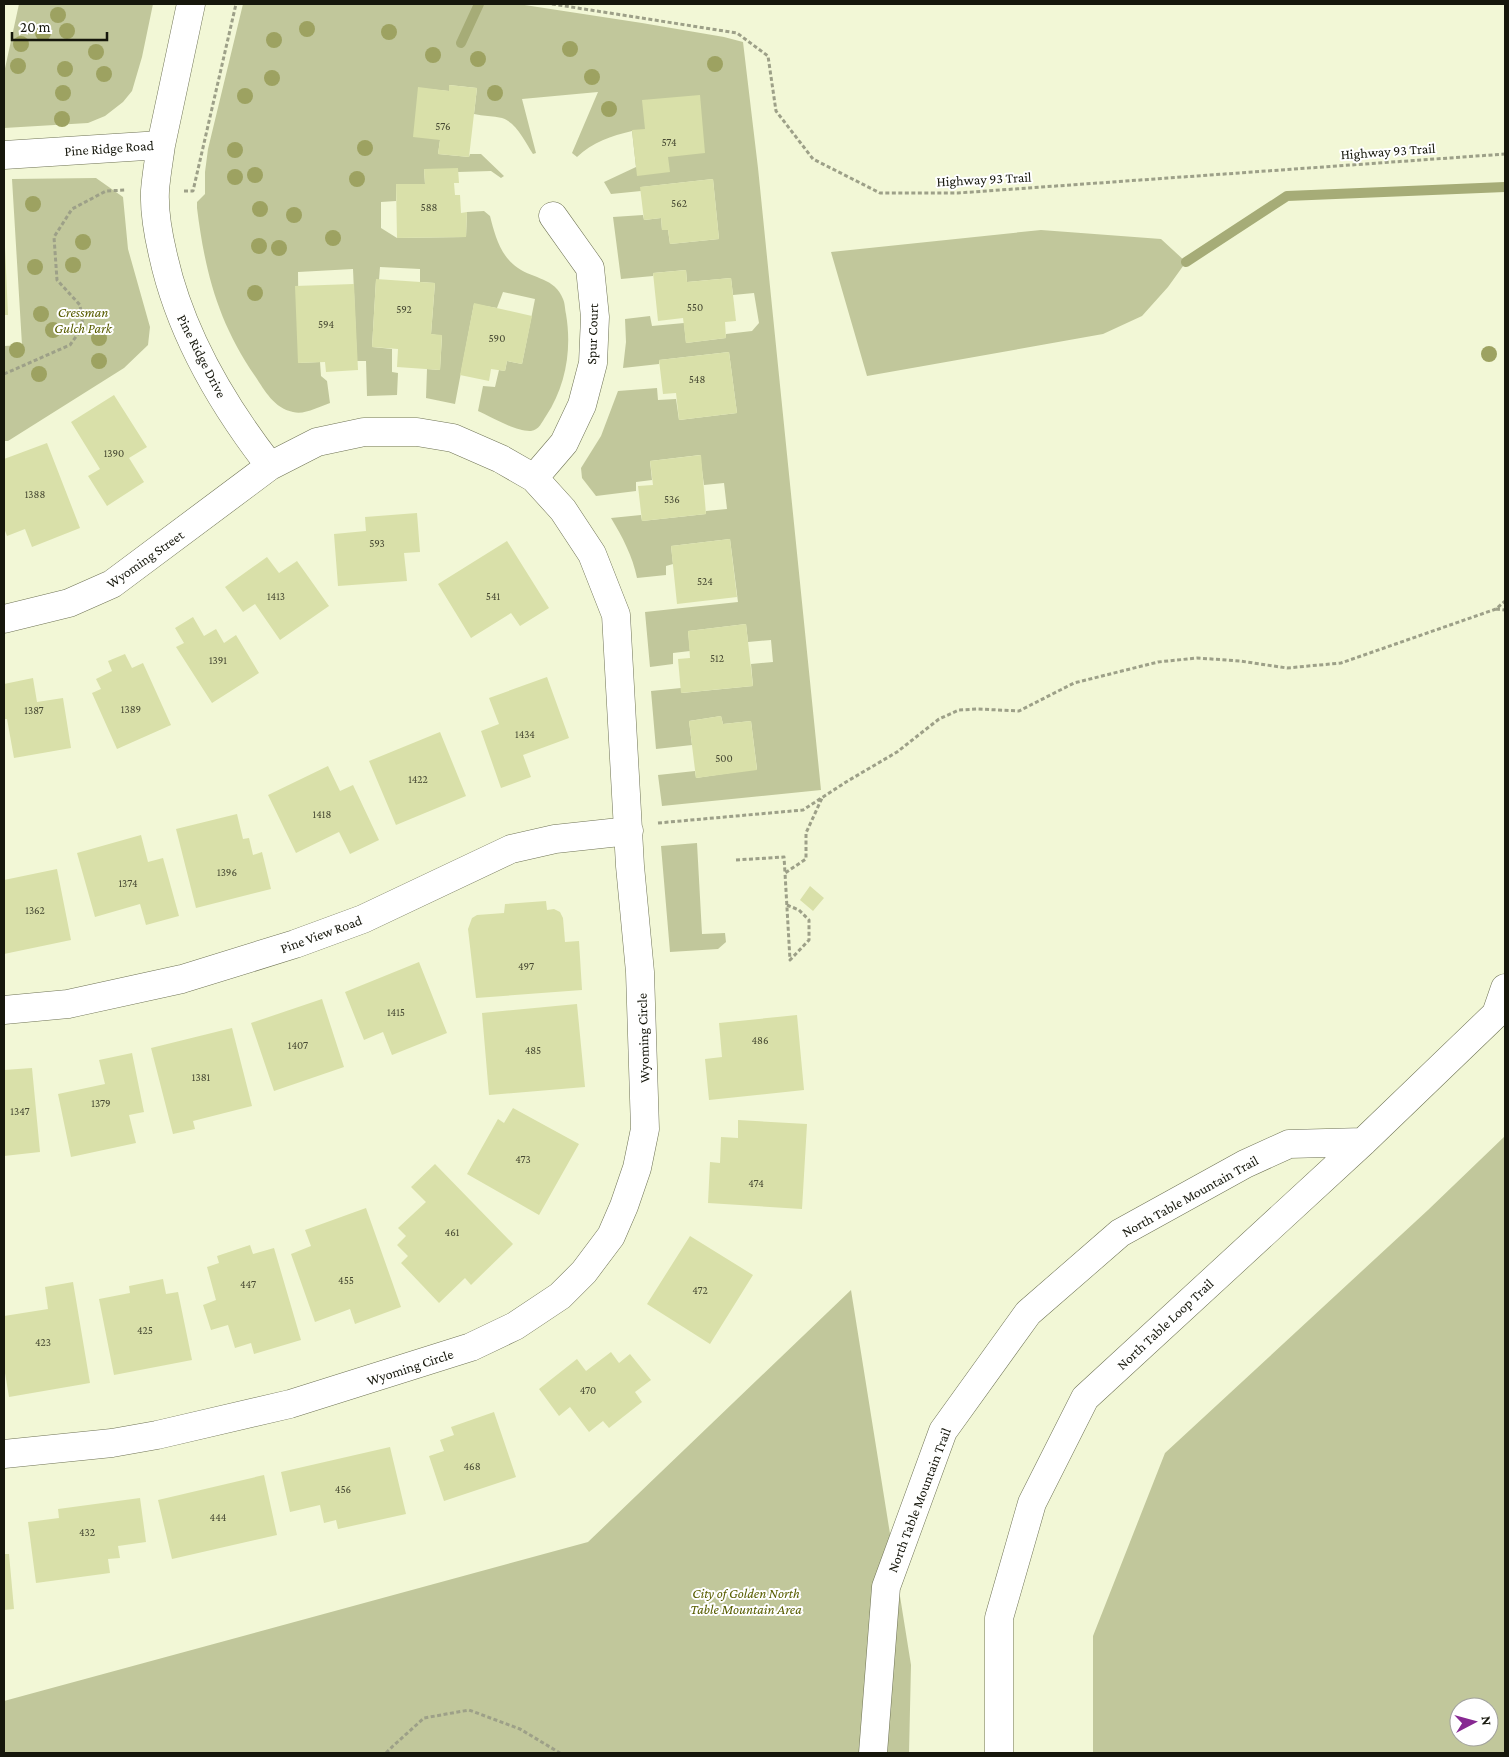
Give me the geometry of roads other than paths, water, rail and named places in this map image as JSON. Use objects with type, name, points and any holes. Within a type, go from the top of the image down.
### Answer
[{"type":"street","name":"Pine Ridge Road","points":[[4,155],[160,145],[192,4]]},
{"type":"street","name":"Pine Ridge Drive","points":[[160,145],[155,192],[158,236],[168,280],[184,326],[209,375],[247,436],[270,466]]},
{"type":"street","name":"Spur Court","points":[[534,478],[564,443],[582,405],[593,363],[595,317],[590,268],[553,216]]},
{"type":"street","name":"Wyoming Circle","points":[[4,1454],[112,1443],[157,1435],[290,1404],[471,1347],[515,1326],[560,1296],[584,1272],[611,1236],[637,1168],[645,1129],[640,972],[630,866],[616,615],[592,554],[563,510],[534,478],[500,459],[452,438],[417,432],[364,432],[317,442],[270,466]]},
{"type":"street","name":"Wyoming Street","points":[[4,619],[69,603],[112,584],[270,466]]},
{"type":"street","name":"Pine View Road","points":[[4,1010],[68,1004],[182,979],[295,944],[363,919],[511,849],[555,839],[629,831]]},
{"type":"street","name":"North Table Loop Trail","points":[[999,1753],[999,1618],[1032,1503],[1085,1398],[1363,1142],[1496,1014],[1505,988]]},
{"type":"street","name":"North Table Mountain Trail","points":[[874,1746],[886,1587],[943,1431],[1028,1313],[1120,1233],[1246,1164],[1289,1144],[1363,1142]]},
{"type":"waterway","points":[[461,43],[479,4]]},
{"type":"waterway","points":[[1186,262],[1287,196],[1505,187]]},
{"type":"park label","name":"Cressman Gulch Park","points":[[83,320]]},
{"type":"park label","name":"City of Golden North Table Mountain Area","points":[[746,1602]]}]
